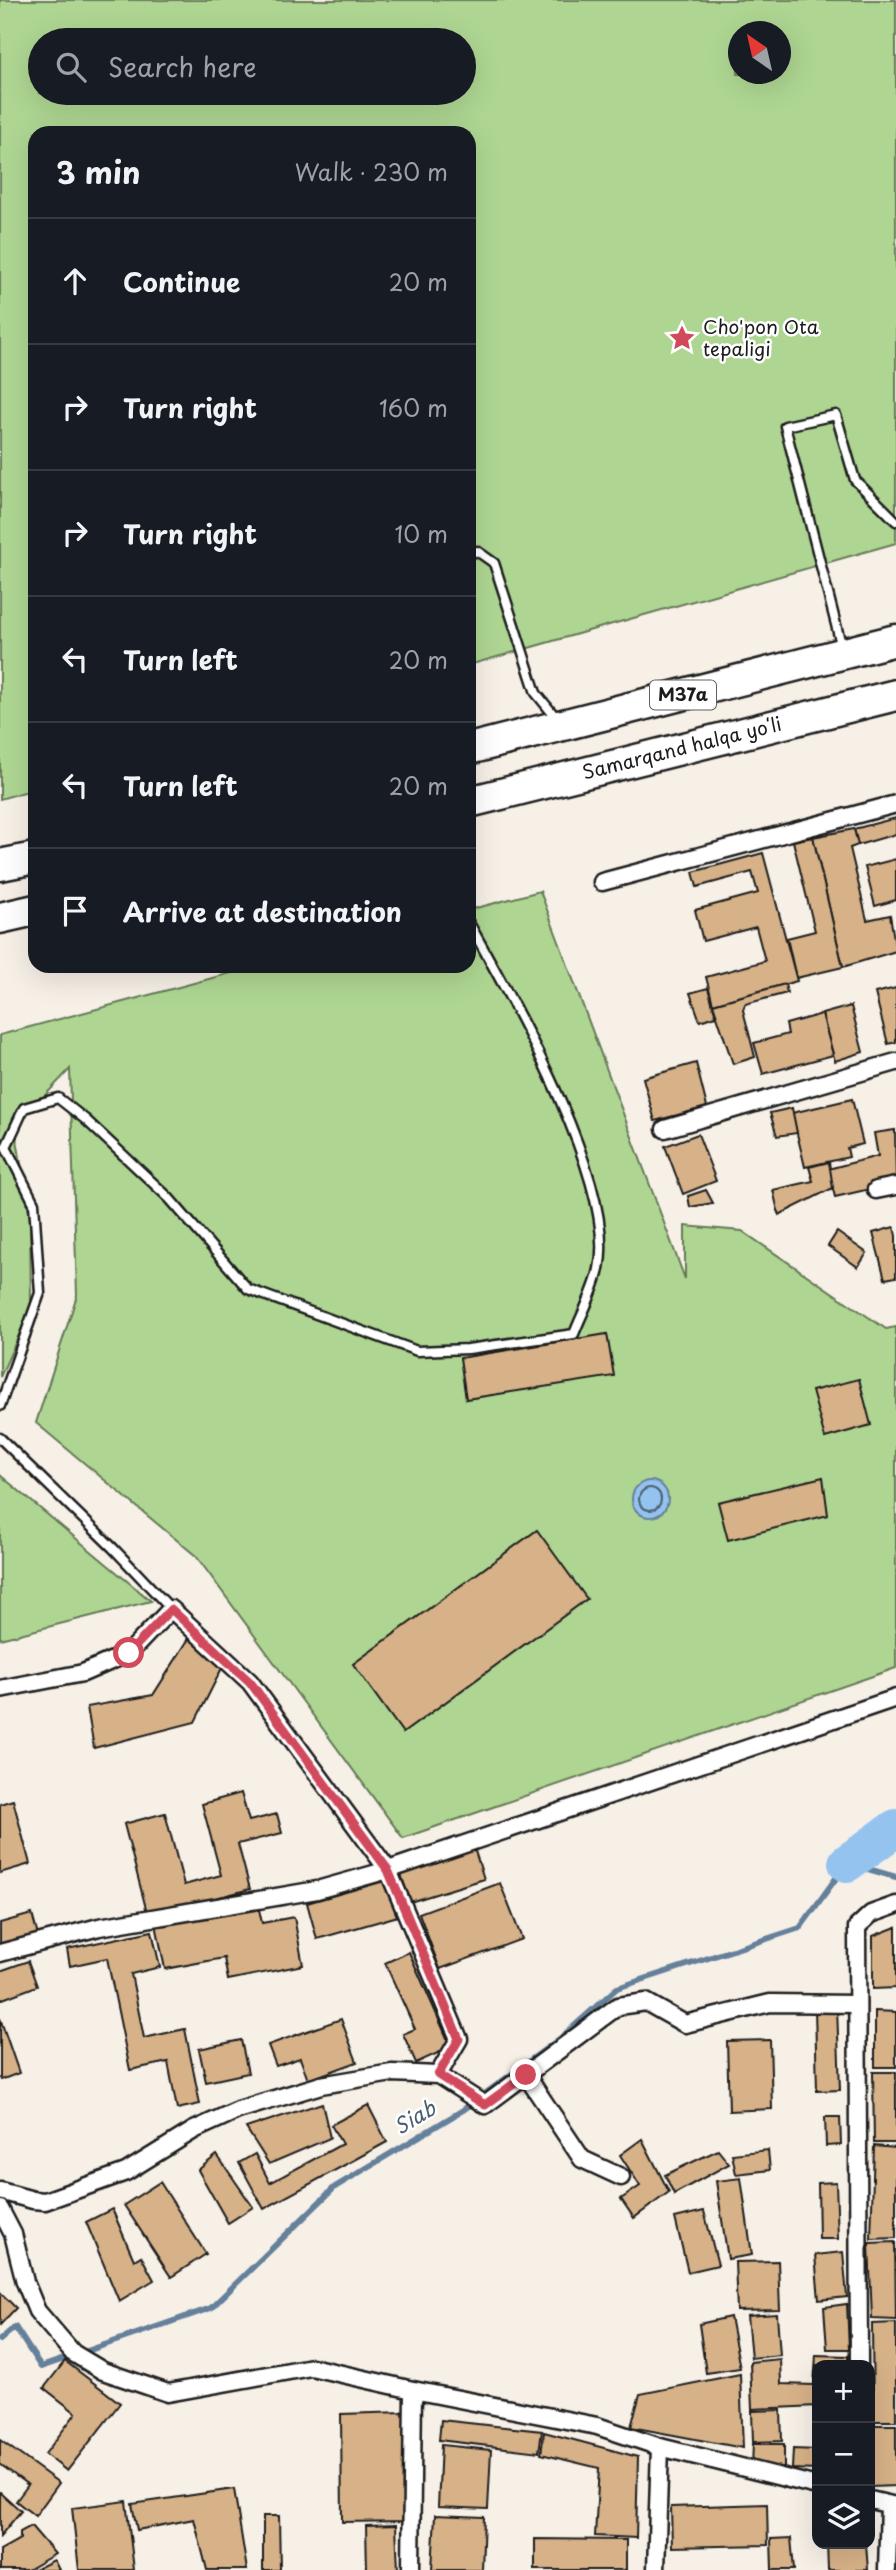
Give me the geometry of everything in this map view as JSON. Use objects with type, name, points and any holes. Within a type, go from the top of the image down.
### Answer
[{"type":"highway","name":"M37a","points":[[476,747],[896,640]]},
{"type":"highway","name":"Samarqand halqa yoʻli","points":[[476,800],[896,695]]},
{"type":"highway","points":[[0,918],[28,911]]},
{"type":"street","points":[[602,882],[896,804]]},
{"type":"street","points":[[665,1129],[896,1062]]},
{"type":"street","points":[[876,1190],[896,1186]]},
{"type":"street","points":[[0,1689],[83,1673],[129,1653],[171,1609],[250,1682],[388,1870],[459,2039],[438,2075]]},
{"type":"street","points":[[0,1953],[99,1927],[317,1890],[388,1870],[896,1698]]},
{"type":"street","points":[[859,2360],[857,1927],[871,1914],[896,1905]]},
{"type":"street","points":[[0,2191],[33,2200],[45,2200],[126,2172],[194,2130],[238,2110],[321,2085],[392,2073],[438,2075],[485,2105],[618,2006],[646,2002],[685,2024],[769,2003],[857,2004]]},
{"type":"street","points":[[526,2075],[582,2159],[621,2177]]},
{"type":"street","points":[[0,2209],[13,2234],[25,2282],[37,2311],[73,2353],[103,2371],[168,2393],[310,2367],[597,2426],[660,2447],[812,2485]]},
{"type":"street","points":[[411,2570],[413,2390]]},
{"type":"street","points":[[656,2570],[660,2447]]},
{"type":"street","points":[[875,2501],[893,2506],[887,2570]]},
{"type":"lane","points":[[844,654],[785,426],[836,415],[855,480],[896,521]]},
{"type":"lane","points":[[476,551],[494,563],[536,693],[562,726]]},
{"type":"lane","points":[[0,1406],[40,1293],[34,1203],[6,1147],[24,1108],[58,1098],[86,1119],[169,1198],[248,1289],[417,1351],[468,1349],[574,1334],[600,1268],[600,1219],[583,1160],[548,1074],[515,1005],[476,935]]},
{"type":"lane","points":[[0,1438],[94,1529],[171,1609]]},
{"type":"green space","name":"Cho'pon Ota tepaligi","points":[[0,0],[896,0],[896,543],[476,663],[476,126],[28,126],[28,791],[0,799]]},
{"type":"green space","points":[[540,891],[685,1279],[685,1226],[742,1231],[886,1329],[896,1327],[896,1668],[403,1838],[196,1556],[36,1423],[77,1295],[70,1069],[15,1127],[30,1219],[31,1308],[0,1377],[0,1035],[231,973],[476,973],[476,908]]},
{"type":"green space","points":[[0,1475],[151,1601],[0,1639]]},
{"type":"water","points":[[650,1481],[663,1486],[668,1499],[663,1512],[650,1517],[637,1512],[632,1499],[637,1486]]},
{"type":"building","points":[[896,818],[896,834],[858,845],[854,829]]},
{"type":"building","points":[[854,829],[858,845],[850,848],[867,920],[890,915],[896,951],[843,967],[813,837]]},
{"type":"building","points":[[813,837],[843,967],[796,978],[787,938],[815,931],[793,841]]},
{"type":"building","points":[[763,853],[797,981],[713,1004],[706,977],[765,961],[756,927],[703,941],[695,910],[758,893],[752,872],[697,887],[693,872]]},
{"type":"building","points":[[896,859],[896,900],[875,906],[865,867]]},
{"type":"building","points":[[785,984],[787,993],[745,1004],[743,1010],[755,1057],[733,1064],[713,1004]]},
{"type":"building","points":[[708,988],[716,1016],[700,1021],[690,993]]},
{"type":"building","points":[[896,988],[896,1042],[888,1044],[875,993]]},
{"type":"building","points":[[851,1006],[863,1052],[835,1061],[822,1014]]},
{"type":"building","points":[[822,1014],[833,1055],[763,1074],[754,1043],[788,1034],[786,1024]]},
{"type":"building","points":[[696,1063],[707,1107],[655,1121],[643,1078]]},
{"type":"building","points":[[852,1099],[863,1144],[847,1148],[849,1157],[805,1167],[792,1113]]},
{"type":"building","points":[[792,1108],[797,1133],[777,1136],[770,1113]]},
{"type":"building","points":[[895,1130],[896,1183],[835,1197],[828,1169],[878,1156],[874,1133]]},
{"type":"building","points":[[698,1134],[716,1181],[683,1194],[665,1146]]},
{"type":"building","points":[[829,1162],[833,1188],[779,1215],[773,1190],[813,1181],[809,1167]]},
{"type":"building","points":[[706,1190],[713,1203],[690,1207],[688,1196]]},
{"type":"building","points":[[894,1227],[896,1277],[885,1279],[873,1233]]},
{"type":"building","points":[[837,1232],[867,1253],[858,1267],[828,1246]]},
{"type":"building","points":[[607,1334],[614,1376],[466,1399],[460,1358]]},
{"type":"building","points":[[859,1379],[871,1425],[825,1438],[812,1391]]},
{"type":"building","points":[[823,1477],[828,1515],[728,1540],[718,1502]]},
{"type":"building","points":[[537,1530],[587,1599],[403,1733],[353,1664]]},
{"type":"building","points":[[190,1637],[224,1664],[195,1722],[94,1748],[87,1707],[153,1695]]},
{"type":"building","points":[[241,1793],[249,1821],[277,1814],[282,1833],[238,1844],[250,1889],[148,1916],[124,1824],[165,1813],[184,1885],[221,1875],[202,1804]]},
{"type":"building","points":[[13,1800],[30,1864],[0,1873],[0,1804]]},
{"type":"building","points":[[474,1848],[484,1879],[410,1902],[400,1871]]},
{"type":"building","points":[[388,1880],[398,1916],[317,1939],[307,1903]]},
{"type":"building","points":[[500,1883],[522,1939],[440,1969],[419,1913]]},
{"type":"building","points":[[258,1905],[262,1923],[294,1917],[303,1965],[228,1980],[224,1958],[165,1969],[156,1924]]},
{"type":"building","points":[[32,1914],[38,1936],[0,1946],[0,1923]]},
{"type":"building","points":[[896,1927],[896,1988],[873,1989],[873,1936]]},
{"type":"building","points":[[152,1931],[160,1967],[131,1974],[144,2038],[185,2029],[200,2104],[177,2109],[168,2062],[130,2070],[107,1958],[70,1966],[67,1949]]},
{"type":"building","points":[[409,1952],[451,2047],[416,2063],[403,2034],[415,2029],[385,1963]]},
{"type":"building","points":[[28,1961],[37,1986],[0,2000],[0,1971]]},
{"type":"building","points":[[837,2007],[840,2090],[817,2091],[815,2008]]},
{"type":"building","points":[[875,2011],[896,2012],[896,2067],[875,2067]]},
{"type":"building","points":[[0,2018],[19,2073],[1,2080],[0,2078]]},
{"type":"building","points":[[341,2019],[357,2062],[308,2080],[300,2058],[276,2066],[268,2045]]},
{"type":"building","points":[[241,2040],[248,2073],[206,2082],[199,2049]]},
{"type":"building","points":[[770,2040],[772,2109],[729,2111],[727,2041]]},
{"type":"building","points":[[873,2072],[896,2072],[896,2143],[874,2143]]},
{"type":"building","points":[[322,2103],[330,2138],[269,2164],[246,2128]]},
{"type":"building","points":[[368,2105],[387,2142],[264,2209],[239,2163],[255,2154],[270,2183],[342,2144],[331,2125]]},
{"type":"building","points":[[825,2117],[840,2117],[841,2145],[826,2146]]},
{"type":"building","points":[[642,2139],[669,2192],[634,2218],[621,2199],[640,2186],[620,2155]]},
{"type":"building","points":[[874,2146],[896,2148],[896,2238],[871,2239]]},
{"type":"building","points":[[718,2150],[729,2164],[674,2194],[665,2175]]},
{"type":"building","points":[[768,2150],[770,2170],[736,2174],[732,2154]]},
{"type":"building","points":[[217,2155],[253,2207],[228,2223],[198,2170]]},
{"type":"building","points":[[741,2178],[752,2255],[728,2259],[716,2181]]},
{"type":"building","points":[[160,2182],[206,2254],[171,2277],[124,2205]]},
{"type":"building","points":[[836,2182],[838,2239],[819,2239],[818,2183]]},
{"type":"building","points":[[112,2209],[134,2260],[141,2256],[154,2280],[119,2301],[86,2222]]},
{"type":"building","points":[[704,2211],[718,2265],[688,2272],[675,2218]]},
{"type":"building","points":[[895,2242],[896,2320],[872,2319],[869,2243]]},
{"type":"building","points":[[843,2252],[847,2297],[819,2300],[815,2255]]},
{"type":"building","points":[[778,2261],[780,2310],[737,2311],[735,2262]]},
{"type":"building","points":[[0,2292],[16,2308],[0,2325]]},
{"type":"building","points":[[847,2304],[849,2349],[827,2349],[824,2307]]},
{"type":"building","points":[[777,2314],[780,2355],[751,2358],[747,2316]]},
{"type":"building","points":[[730,2317],[740,2368],[706,2373],[699,2324]]},
{"type":"building","points":[[896,2323],[896,2421],[875,2421],[872,2324]]},
{"type":"building","points":[[816,2355],[848,2356],[848,2360],[816,2360]]},
{"type":"building","points":[[780,2359],[781,2384],[812,2385],[812,2406],[752,2409],[750,2362]]},
{"type":"building","points":[[65,2361],[120,2403],[67,2471],[45,2454],[76,2413],[44,2388]]},
{"type":"building","points":[[740,2374],[743,2448],[631,2427],[640,2394]]},
{"type":"building","points":[[781,2410],[782,2441],[753,2442],[752,2411]]},
{"type":"building","points":[[405,2412],[406,2521],[342,2522],[341,2414]]},
{"type":"building","points":[[441,2420],[542,2431],[539,2452],[439,2440]]},
{"type":"building","points":[[875,2425],[896,2425],[896,2486],[875,2487]]},
{"type":"building","points":[[544,2432],[638,2457],[636,2538],[595,2536],[599,2468],[541,2454]]},
{"type":"building","points":[[0,2440],[59,2483],[35,2516],[16,2501],[28,2485],[0,2464]]},
{"type":"building","points":[[753,2444],[784,2444],[784,2467],[752,2466]]},
{"type":"building","points":[[441,2445],[491,2450],[488,2509],[438,2507]]},
{"type":"building","points":[[793,2449],[812,2450],[812,2470],[792,2469]]},
{"type":"building","points":[[234,2489],[247,2570],[207,2570],[194,2519],[137,2530],[132,2504]]},
{"type":"building","points":[[0,2492],[21,2511],[0,2536]]},
{"type":"building","points":[[126,2501],[134,2570],[79,2570],[72,2508]]},
{"type":"building","points":[[767,2504],[768,2545],[672,2547],[671,2507]]},
{"type":"building","points":[[435,2515],[484,2517],[482,2570],[432,2570]]},
{"type":"building","points":[[263,2516],[279,2516],[280,2570],[263,2570]]},
{"type":"building","points":[[396,2525],[398,2570],[367,2570],[366,2526]]},
{"type":"building","points":[[31,2526],[55,2554],[27,2570],[0,2570],[0,2550],[20,2539],[20,2532]]},
{"type":"building","points":[[791,2538],[794,2570],[772,2570],[771,2539]]},
{"type":"building","points":[[535,2539],[626,2540],[626,2570],[535,2570]]},
{"type":"building","points":[[827,2549],[866,2549],[868,2570],[828,2570]]},
{"type":"building","points":[[54,2560],[59,2570],[34,2570]]},
{"type":"waterway","points":[[847,1863],[896,1828]]},
{"type":"waterway","name":"Siab","points":[[0,2340],[15,2327],[41,2367],[211,2308],[335,2187],[463,2110],[562,2037],[617,1988],[800,1928],[847,1863],[896,1877]]},
{"type":"place","name":"Cho'pon Ota tepaligi","points":[[682,338]]},
{"type":"route","points":[[129,1653],[171,1609],[250,1682],[388,1870],[459,2039],[438,2075],[485,2105],[526,2075]]}]
